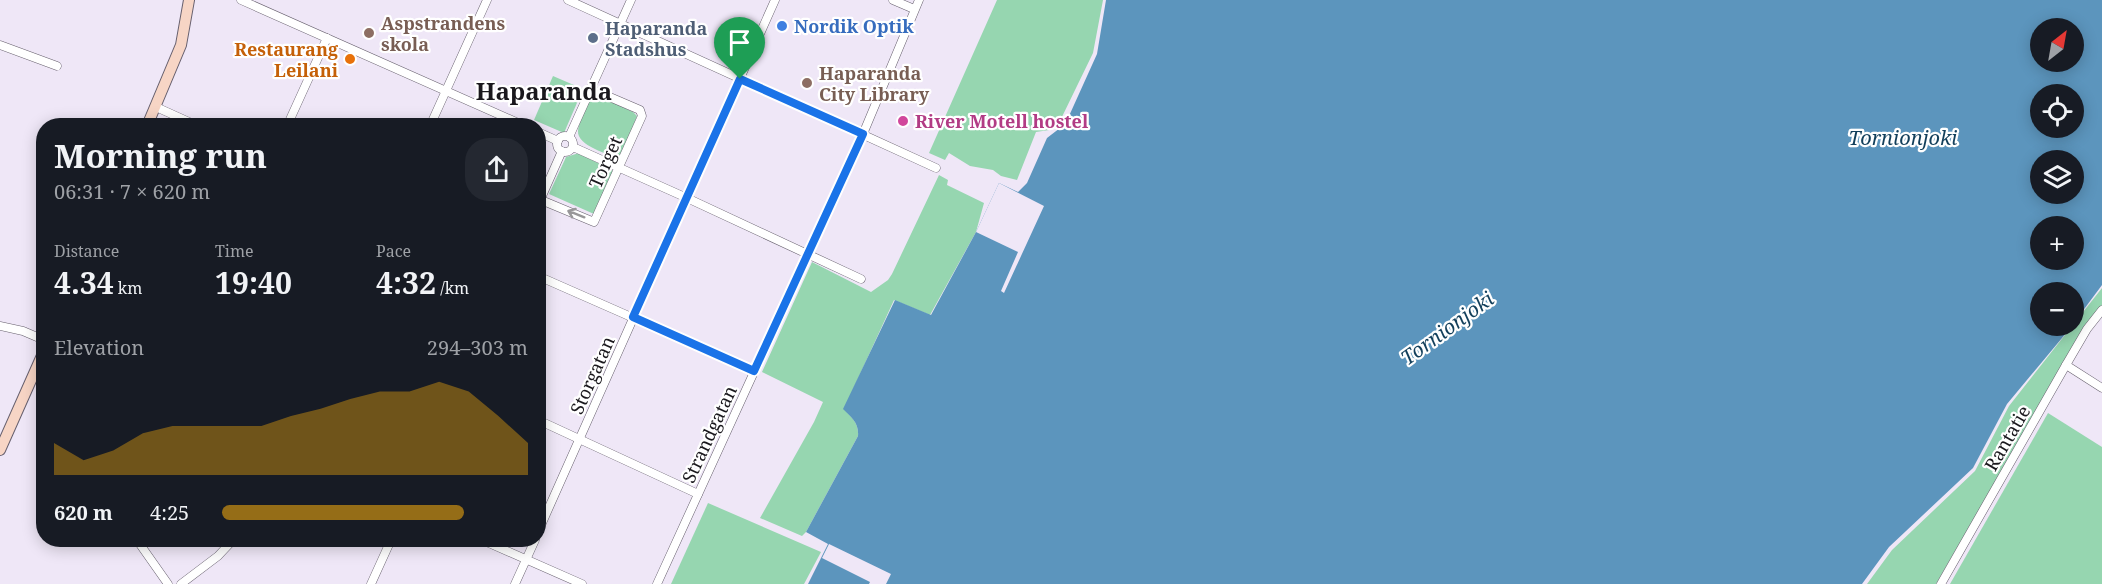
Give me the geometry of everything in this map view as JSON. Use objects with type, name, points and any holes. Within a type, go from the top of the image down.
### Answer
[{"type":"street","points":[[151,118],[183,39],[189,0]]},
{"type":"street","points":[[241,0],[507,118]]},
{"type":"street","points":[[434,118],[487,0]]},
{"type":"street","points":[[568,0],[936,168]]},
{"type":"street","points":[[569,137],[631,0]]},
{"type":"street","name":"Storgatan","points":[[546,514],[775,0]]},
{"type":"street","points":[[893,0],[914,9]]},
{"type":"street","name":"Strandgatan","points":[[657,584],[863,134],[919,0]]},
{"type":"street","points":[[291,118],[327,38]]},
{"type":"street","points":[[0,45],[57,66]]},
{"type":"street","name":"Torget","points":[[546,205],[594,222],[642,116],[640,110],[591,89]]},
{"type":"street","points":[[156,107],[180,118]]},
{"type":"street","points":[[546,136],[558,141]]},
{"type":"street","points":[[558,141],[562,137],[569,137]]},
{"type":"street","points":[[569,137],[573,147]]},
{"type":"street","points":[[558,141],[562,151]]},
{"type":"street","points":[[573,147],[861,279]]},
{"type":"street","points":[[562,151],[569,151],[573,147]]},
{"type":"street","points":[[546,189],[562,151]]},
{"type":"street","points":[[546,279],[754,371]]},
{"type":"street","name":"Rantatie","points":[[1941,584],[2087,329],[2102,310]]},
{"type":"street","points":[[0,326],[36,337]]},
{"type":"street","points":[[2066,365],[2102,388]]},
{"type":"street","points":[[0,450],[36,369]]},
{"type":"street","points":[[546,424],[699,494]]},
{"type":"street","points":[[142,547],[168,584]]},
{"type":"street","points":[[181,584],[226,547]]},
{"type":"street","points":[[371,584],[388,547]]},
{"type":"street","points":[[498,547],[582,584]]},
{"type":"street","points":[[515,584],[532,547]]},
{"type":"green space","points":[[997,0],[1103,0],[1093,53],[1059,123],[1049,130],[1036,132],[1017,180],[1001,176],[993,170],[970,166],[949,153],[945,160],[929,153]]},
{"type":"green space","points":[[553,76],[583,89],[564,133],[546,125],[546,118],[535,118]]},
{"type":"green space","points":[[599,96],[637,116],[620,159],[588,145],[579,136],[579,124],[590,100]]},
{"type":"green space","points":[[579,153],[613,171],[594,214],[549,194],[566,157]]},
{"type":"green space","points":[[939,175],[948,180],[947,185],[984,203],[976,232],[930,315],[894,300],[844,409],[856,424],[858,436],[806,532],[802,536],[760,518],[823,402],[762,372],[812,262],[871,292],[888,280],[892,274]]},
{"type":"green space","points":[[2102,288],[2102,305],[2084,329],[2084,311]]},
{"type":"green space","points":[[2064,336],[2080,336],[1936,584],[1867,584],[1892,550],[1975,471],[2009,406]]},
{"type":"green space","points":[[2048,413],[2102,447],[2102,584],[1950,584]]},
{"type":"green space","points":[[708,503],[821,552],[804,584],[671,584]]},
{"type":"water","name":"Tornionjoki","points":[[1106,0],[2102,0],[2102,285],[2084,309],[2084,282],[2030,282],[2030,336],[2064,336],[2007,404],[1973,468],[1889,547],[1862,584],[808,584],[828,544],[806,532],[858,436],[856,424],[843,409],[895,300],[931,315],[976,232],[999,183],[1018,192],[1027,183],[1047,138],[1060,128],[1069,116],[1097,54]]},
{"type":"pier","points":[[999,183],[1044,206],[1004,293],[1001,291],[1018,252],[976,232]]},
{"type":"pier","points":[[829,544],[891,574],[886,584],[869,584],[870,582],[822,558]]},
{"type":"place","name":"Nordik Optik","points":[[782,26]]},
{"type":"place","name":"Aspstrandens skola","points":[[369,33]]},
{"type":"place","name":"Haparanda Stadshus","points":[[593,38]]},
{"type":"place","name":"Restaurang Leilani","points":[[350,59]]},
{"type":"place","name":"Haparanda City Library","points":[[807,83]]},
{"type":"place","name":"River Motell hostel","points":[[903,121]]},
{"type":"district","name":"Haparanda","points":[[544,90]]},
{"type":"route","points":[[740,79],[863,134],[754,371],[633,317],[740,79]]}]
